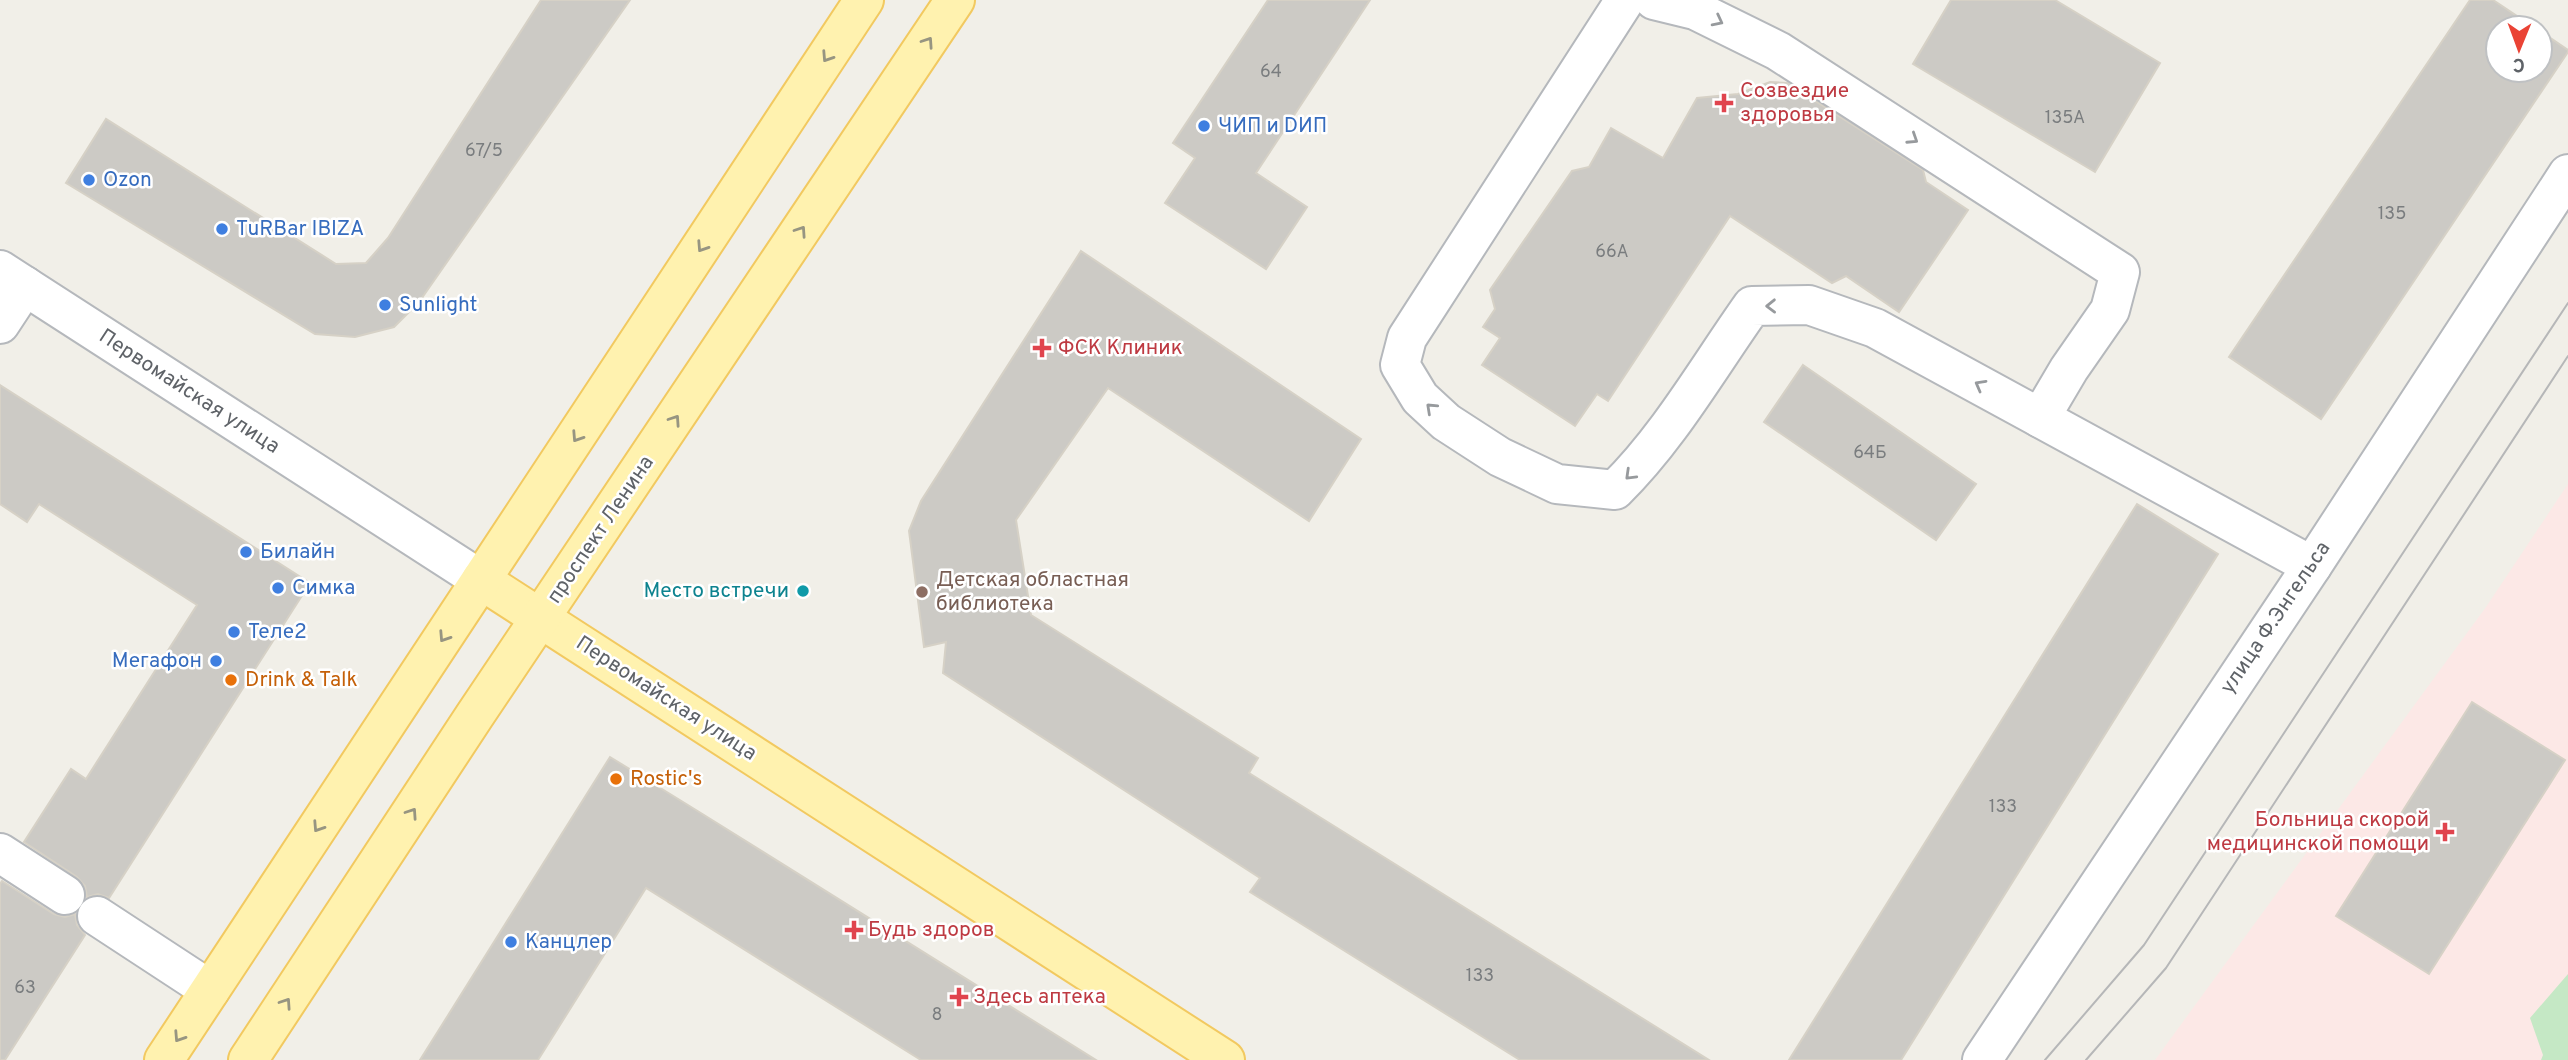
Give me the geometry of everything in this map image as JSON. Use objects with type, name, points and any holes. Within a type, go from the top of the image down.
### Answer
[{"type":"main road","points":[[164,1060],[864,0]]},
{"type":"main road","name":"проспект Ленина","points":[[248,1060],[956,0]]},
{"type":"main road","name":"Первомайская улица","points":[[481,580],[1225,1060]]},
{"type":"street","points":[[1625,0],[1407,338],[1400,365],[1420,398],[1446,422],[1500,457],[1558,484],[1615,490],[1647,456],[1752,306],[1809,305],[1875,328],[2312,566]]},
{"type":"street","points":[[1654,0],[1695,10],[1778,51],[2120,272],[2110,310],[2039,418]]},
{"type":"street","name":"улица Ф.Энгельса","points":[[1982,1060],[2312,566],[2568,174]]},
{"type":"street","name":"Первомайская улица","points":[[12,278],[481,580]]},
{"type":"street","points":[[0,324],[12,278]]},
{"type":"street","points":[[0,853],[65,895]]},
{"type":"street","points":[[97,916],[210,990]]},
{"type":"shaded area","name":"Больница скорой медицинской помощи","points":[[2568,484],[2568,1060],[2155,1060],[2486,607]]},
{"type":"green space","points":[[2568,974],[2568,1060],[2541,1060],[2543,1055],[2530,1018]]},
{"type":"building","points":[[541,0],[630,0],[419,302],[394,327],[355,337],[315,334],[66,183],[106,119],[336,264],[366,263],[388,238]]},
{"type":"building","points":[[1268,0],[1370,0],[1256,173],[1307,207],[1266,269],[1165,203],[1195,158],[1173,143]]},
{"type":"building","points":[[1951,0],[2055,0],[2160,63],[2095,172],[1913,64]]},
{"type":"building","points":[[2470,0],[2493,0],[2514,14],[2484,14],[2484,84],[2546,84],[2321,419],[2229,357]]},
{"type":"building","points":[[2554,40],[2568,52],[2554,73]]},
{"type":"building","points":[[1770,82],[1787,83],[1923,170],[1926,182],[1968,210],[1899,312],[1846,276],[1832,283],[1730,216],[1608,401],[1597,394],[1575,426],[1482,365],[1500,338],[1483,327],[1495,309],[1490,290],[1572,171],[1589,167],[1611,128],[1663,158],[1697,98],[1738,94]]},
{"type":"building","points":[[1081,251],[1361,439],[1309,521],[1108,388],[1016,520],[1031,615],[1258,758],[1249,773],[1709,1060],[1520,1060],[1250,892],[1260,878],[943,673],[946,642],[924,647],[909,531],[921,501]]},
{"type":"building","points":[[1803,365],[1976,484],[1936,540],[1764,422]]},
{"type":"building","points":[[0,385],[310,583],[109,898],[98,894],[87,897],[85,886],[77,877],[24,842],[71,769],[86,779],[197,605],[39,504],[27,522],[0,504]]},
{"type":"building","points":[[2137,504],[2218,554],[1901,1060],[1789,1060]]},
{"type":"building","points":[[2472,702],[2565,760],[2429,974],[2336,916]]},
{"type":"building","points":[[610,757],[1096,1060],[921,1060],[646,888],[538,1060],[420,1060]]},
{"type":"building","points":[[2,881],[54,914],[65,917],[75,914],[77,925],[85,935],[5,1060],[0,1060]]},
{"type":"tram line","points":[[2045,1060],[2144,945],[2568,303]]},
{"type":"tram line","points":[[2086,1060],[2166,968],[2568,356]]},
{"type":"place","name":"Созвездие здоровья","points":[[1724,103]]},
{"type":"place","name":"ЧИП и DИП","points":[[1204,126]]},
{"type":"place","name":"Ozon","points":[[89,180]]},
{"type":"place","name":"TuRBar IBIZA","points":[[222,229]]},
{"type":"place","name":"Sunlight","points":[[385,305]]},
{"type":"place","name":"ФСК Клиник","points":[[1042,348]]},
{"type":"place","name":"Билайн","points":[[246,552]]},
{"type":"place","name":"Симка","points":[[278,588]]},
{"type":"place","name":"Место встречи","points":[[803,591]]},
{"type":"place","name":"Детская областная библиотека","points":[[922,592]]},
{"type":"place","name":"Теле2","points":[[234,632]]},
{"type":"place","name":"Мегафон","points":[[216,661]]},
{"type":"place","name":"Drink & Talk","points":[[231,680]]},
{"type":"place","name":"Rostic's","points":[[616,779]]},
{"type":"place","name":"Больница скорой медицинской помощи","points":[[2445,832]]},
{"type":"place","name":"Будь здоров","points":[[854,930]]},
{"type":"place","name":"Канцлер","points":[[511,942]]},
{"type":"place","name":"Здесь аптека","points":[[959,997]]}]
